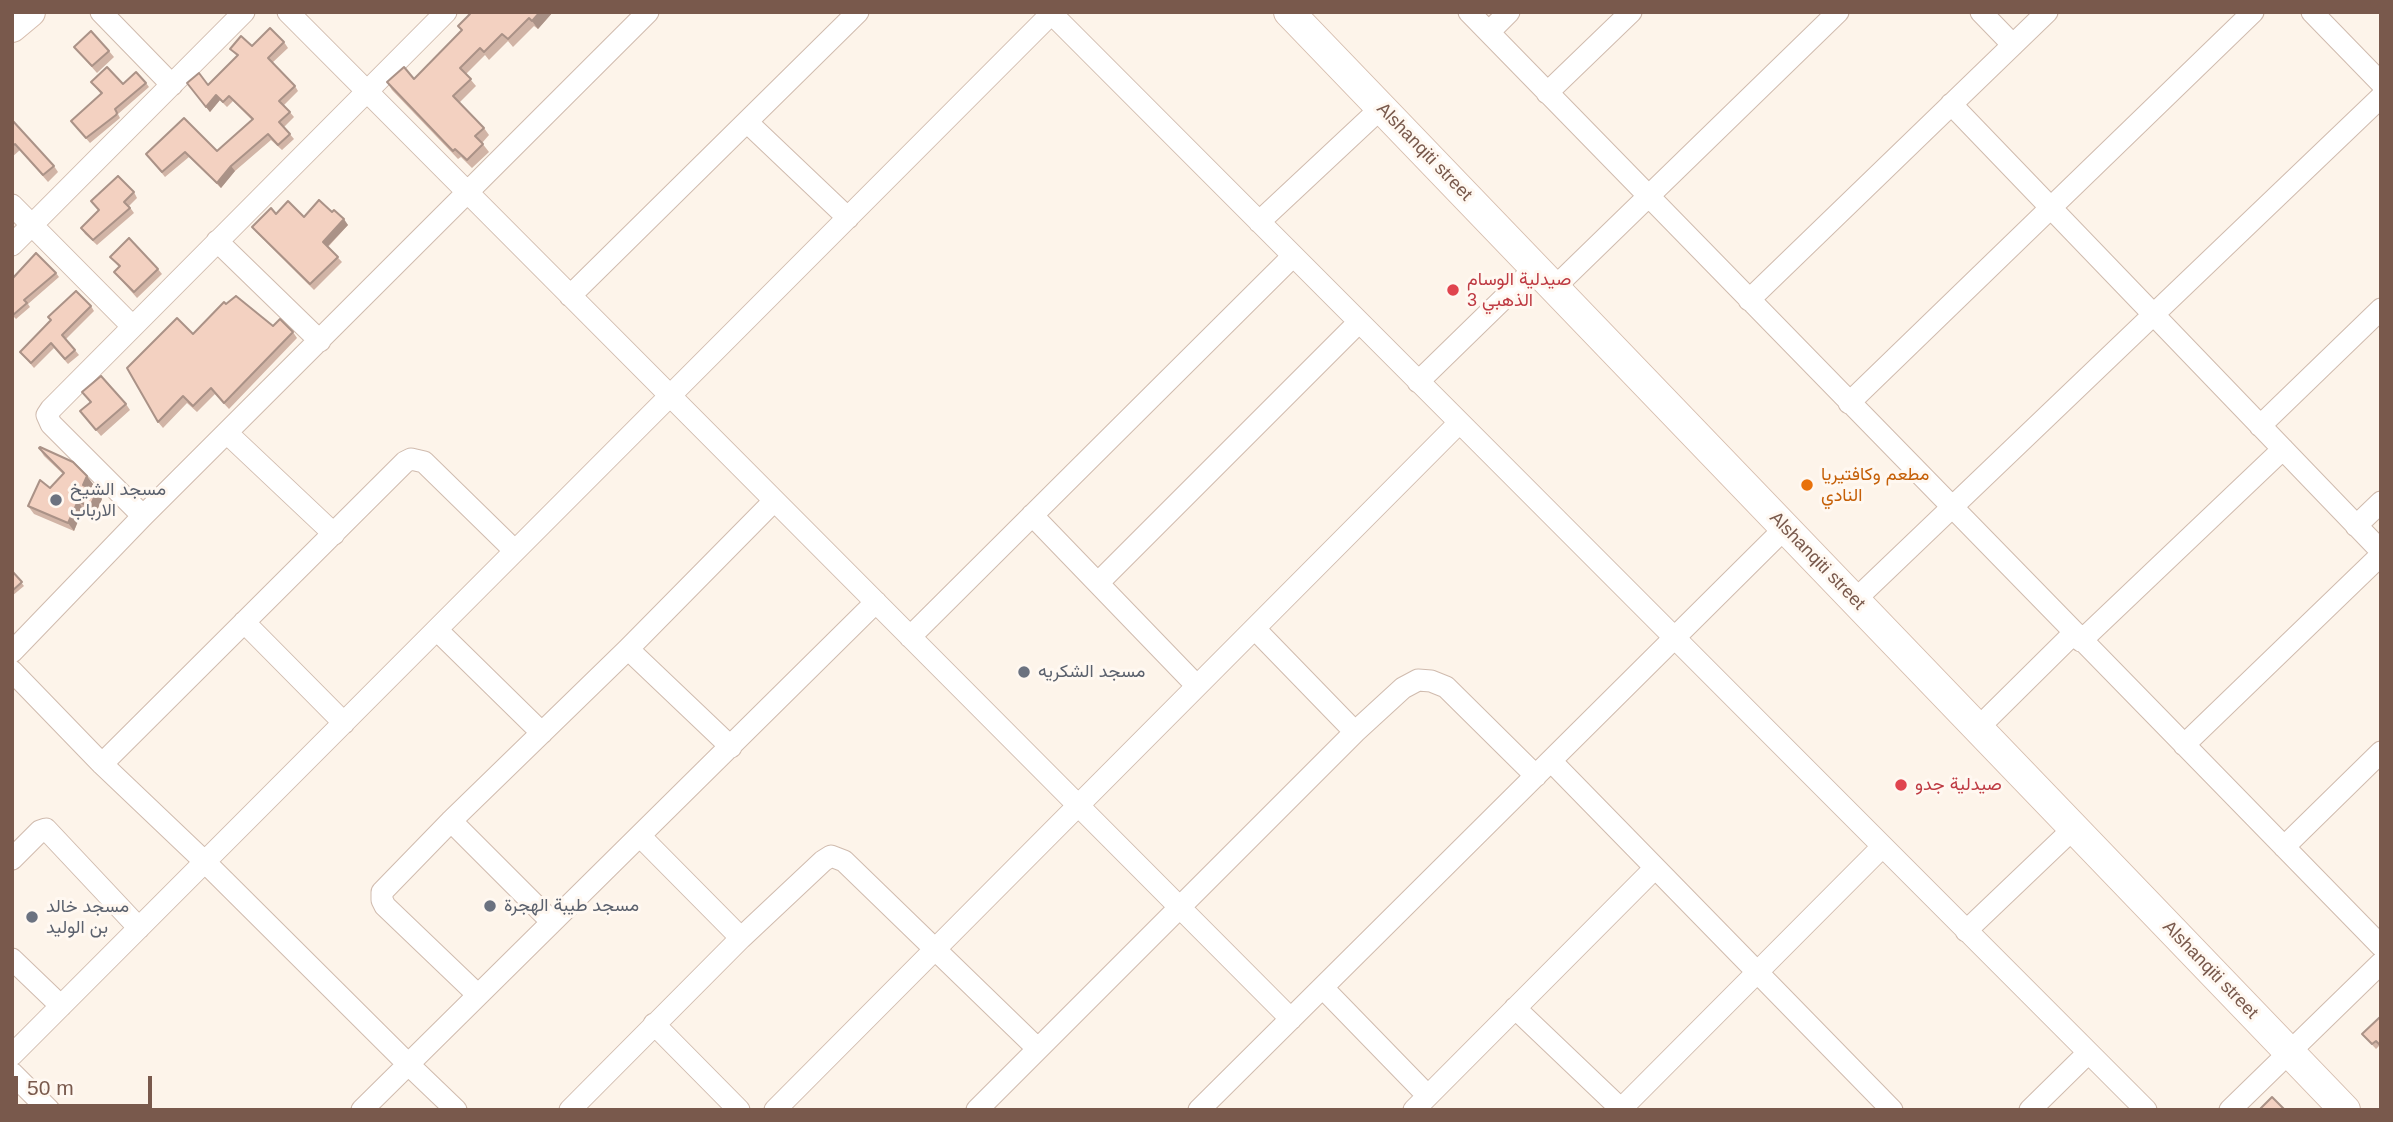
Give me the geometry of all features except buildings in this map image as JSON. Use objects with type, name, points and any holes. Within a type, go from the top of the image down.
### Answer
[{"type":"street","points":[[12,27],[30,12]]},
{"type":"street","points":[[101,12],[172,85]]},
{"type":"street","points":[[12,245],[244,12]]},
{"type":"street","points":[[288,12],[1291,1019]]},
{"type":"street","points":[[143,516],[51,424],[47,415],[132,326],[446,12]]},
{"type":"street","points":[[570,296],[858,12]]},
{"type":"street","points":[[1469,12],[2381,946]]},
{"type":"street","points":[[1489,32],[1509,12]]},
{"type":"street","points":[[1548,93],[1631,12]]},
{"type":"street","points":[[1418,382],[1648,196],[1838,12]]},
{"type":"street","points":[[1981,12],[2013,45]]},
{"type":"street","points":[[1749,300],[2047,12]]},
{"type":"street","points":[[1849,403],[2253,12]]},
{"type":"street","points":[[2312,12],[2381,83]]},
{"type":"street","points":[[12,1055],[1050,13],[2146,1110]]},
{"type":"street","points":[[12,652],[143,516],[644,14]]},
{"type":"street","name":"Alshanqiti street","points":[[1293,14],[2345,1110]]},
{"type":"street","points":[[1855,600],[2381,97]]},
{"type":"street","points":[[1951,104],[2381,553],[2184,746]]},
{"type":"street","points":[[1259,222],[1381,108]]},
{"type":"street","points":[[747,122],[848,218]]},
{"type":"street","points":[[12,205],[132,326]]},
{"type":"street","points":[[217,241],[320,341]]},
{"type":"street","points":[[910,637],[1293,256]]},
{"type":"street","points":[[2260,426],[2381,309]]},
{"type":"street","points":[[1098,583],[1359,322]]},
{"type":"street","points":[[775,1110],[1459,423]]},
{"type":"street","points":[[227,433],[334,534]]},
{"type":"street","points":[[1978,728],[2283,449]]},
{"type":"street","points":[[102,764],[405,462],[418,459],[515,551]]},
{"type":"street","points":[[478,995],[382,900],[382,892],[775,501]]},
{"type":"street","points":[[2356,526],[2381,502]]},
{"type":"street","points":[[1032,515],[1197,686]]},
{"type":"street","points":[[1199,1110],[1785,528]]},
{"type":"street","points":[[362,1110],[876,603]]},
{"type":"street","points":[[244,622],[344,723]]},
{"type":"street","points":[[1255,629],[1355,732]]},
{"type":"street","points":[[437,630],[542,733]]},
{"type":"street","points":[[628,649],[731,747]]},
{"type":"street","points":[[12,670],[102,764],[456,1110]]},
{"type":"street","points":[[976,1110],[1355,732],[1403,688],[1418,680],[1431,681],[1446,687],[1655,868],[1892,1110]]},
{"type":"street","points":[[2284,847],[2381,752]]},
{"type":"street","points":[[451,821],[552,922]]},
{"type":"street","points":[[1966,930],[2074,828]]},
{"type":"street","points":[[12,859],[40,831],[46,829],[139,928]]},
{"type":"street","points":[[640,836],[741,938]]},
{"type":"street","points":[[1515,1008],[1620,1109],[1882,846]]},
{"type":"street","points":[[570,1110],[741,938],[831,856],[844,861],[1038,1049]]},
{"type":"street","points":[[1322,988],[1421,1103],[1655,868]]},
{"type":"street","points":[[12,959],[61,1006]]},
{"type":"street","points":[[2230,1110],[2381,963]]},
{"type":"street","points":[[654,1024],[739,1110]]},
{"type":"street","points":[[2030,1110],[2088,1053]]},
{"type":"street","points":[[12,1073],[49,1110]]},
{"type":"place","name":"صيدلية الوسام الذهبي 3","points":[[1453,290]]},
{"type":"place","name":"مطعم وكافتيريا النادي","points":[[1807,485]]},
{"type":"place","name":"مسجد الشيخ الارباب","points":[[56,500]]},
{"type":"place","name":"مسجد الشكريه","points":[[1024,672]]},
{"type":"place","name":"صيدلية جدو","points":[[1901,785]]},
{"type":"place","name":"مسجد طيبة الهجرة","points":[[490,906]]},
{"type":"place","name":"مسجد خالد بن الوليد","points":[[32,917]]}]
